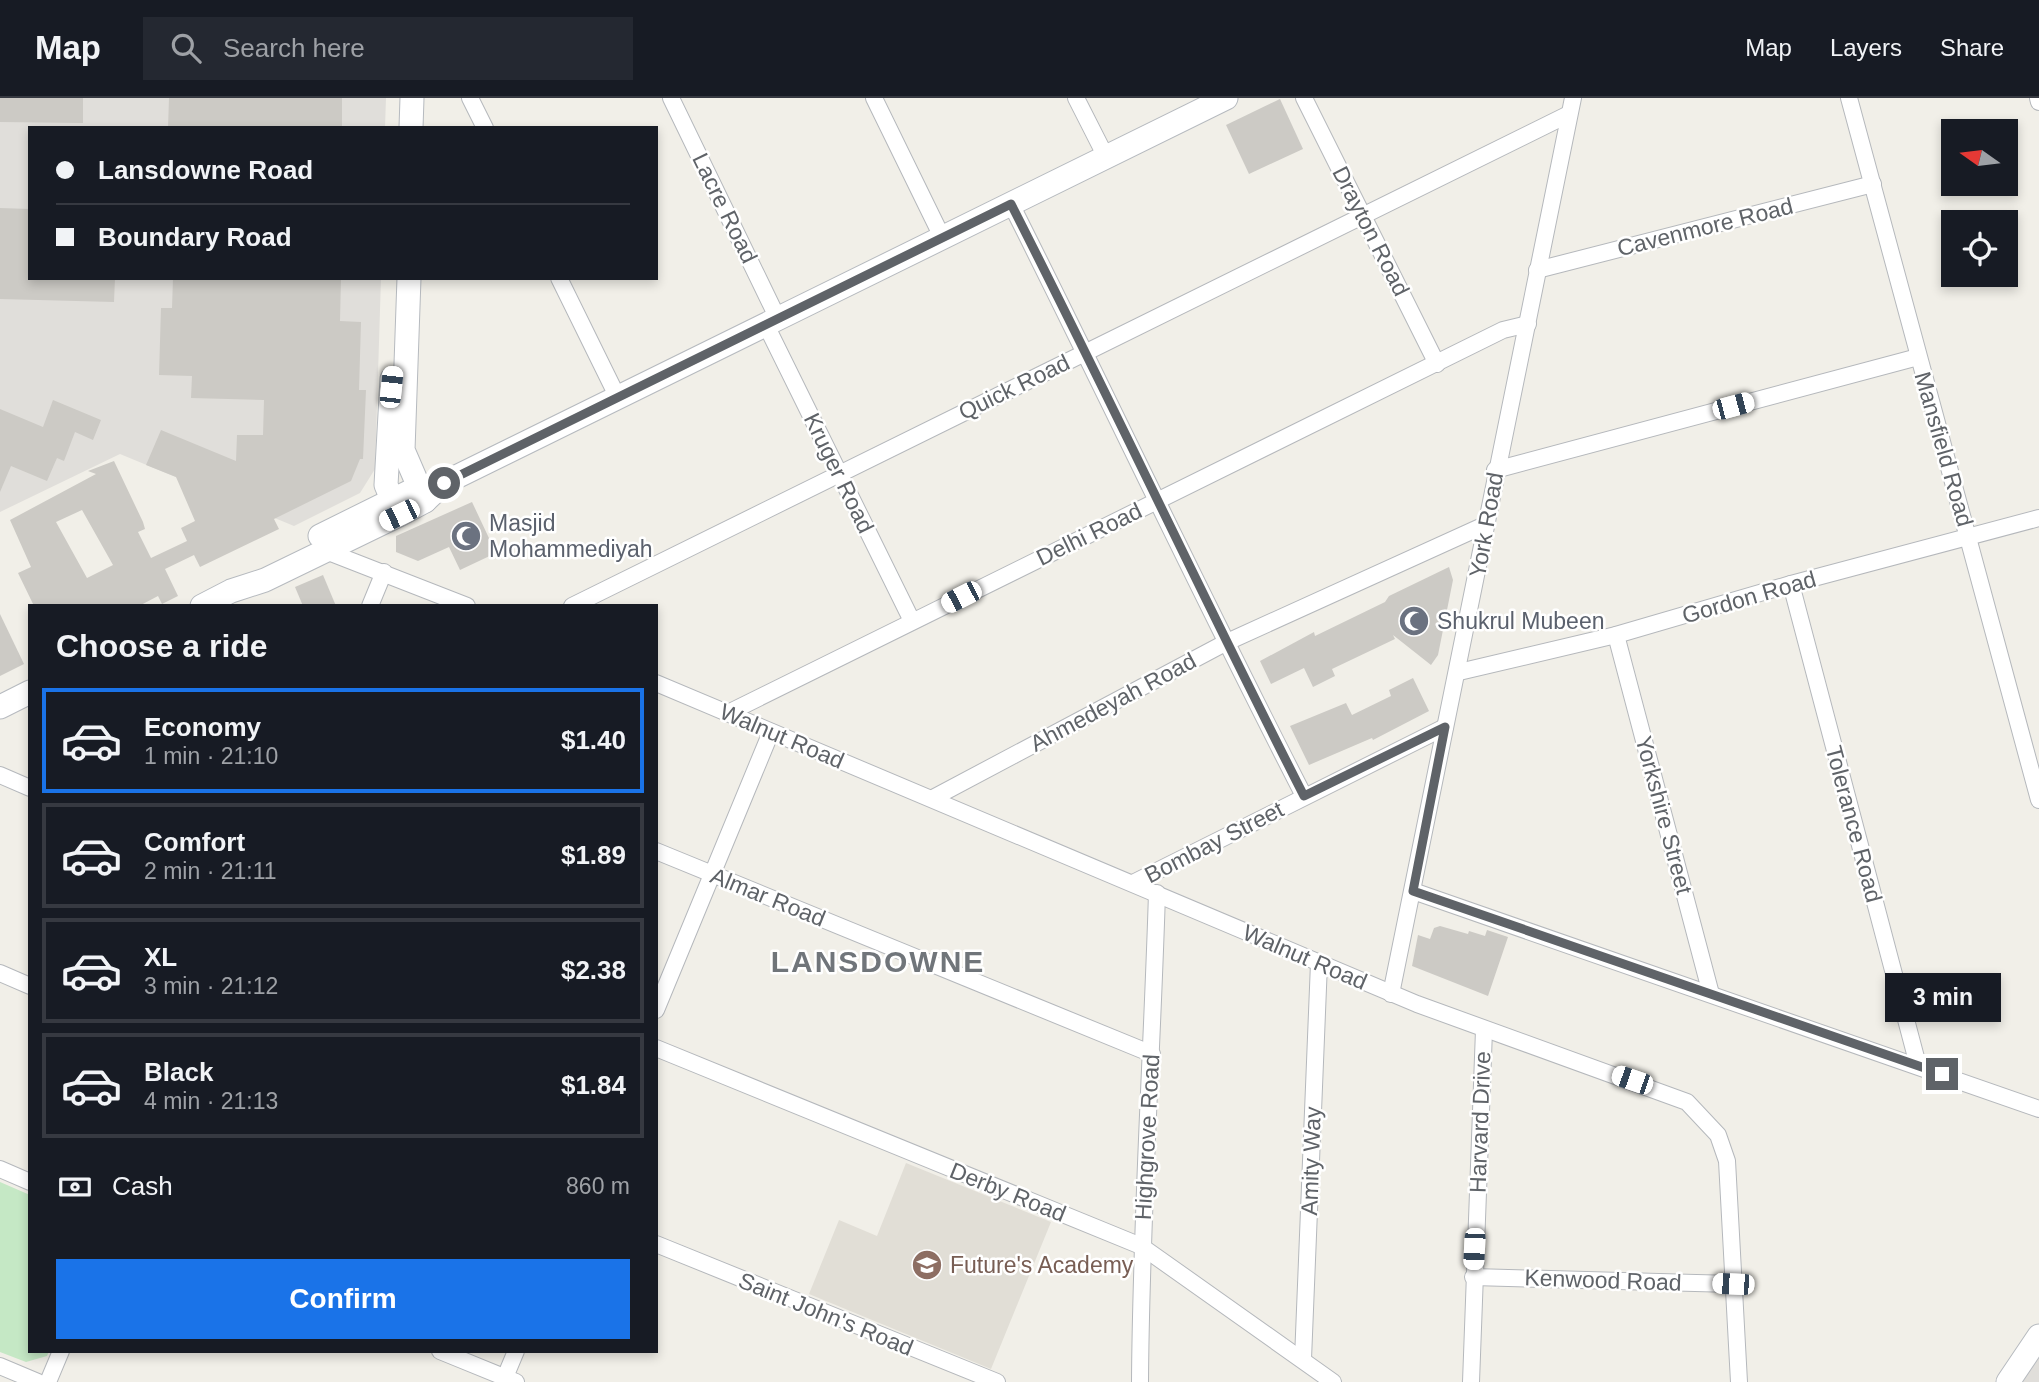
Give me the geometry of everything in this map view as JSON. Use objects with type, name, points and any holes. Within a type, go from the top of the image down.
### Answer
[{"type":"street","points":[[411,126],[412,98]]},
{"type":"street","points":[[470,98],[484,126]]},
{"type":"street","name":"Lacre Road","points":[[671,98],[772,322]]},
{"type":"street","points":[[874,98],[942,237]]},
{"type":"street","points":[[1076,98],[1106,157]]},
{"type":"street","points":[[206,604],[231,591],[290,551],[396,507],[1226,98]]},
{"type":"street","name":"Drayton Road","points":[[1304,98],[1437,364]]},
{"type":"street","name":"Mansfield Road","points":[[1849,98],[2039,800]]},
{"type":"street","name":"Quick Road","points":[[576,604],[1364,215],[1571,106]]},
{"type":"street","name":"York Road","points":[[1391,994],[1445,727],[1459,672],[1495,470],[1528,324],[1571,106]]},
{"type":"street","name":"Cavenmore Road","points":[[1537,270],[1873,184]]},
{"type":"street","points":[[1011,204],[1158,499],[1225,643],[1304,796]]},
{"type":"street","points":[[560,280],[618,398]]},
{"type":"street","points":[[408,288],[403,450],[428,491]]},
{"type":"street","points":[[396,507],[386,485],[389,409],[400,324],[408,288]]},
{"type":"street","name":"Kruger Road","points":[[772,322],[839,473],[912,621]]},
{"type":"street","name":"Delhi Road","points":[[728,713],[1503,330],[1528,324]]},
{"type":"street","points":[[1495,470],[1918,357]]},
{"type":"street","points":[[231,591],[265,580],[362,533],[396,507]]},
{"type":"street","name":"Gordon Road","points":[[1459,672],[1616,635],[1791,584],[2039,518]]},
{"type":"street","name":"Ahmedeyah Road","points":[[933,798],[1225,643],[1487,524]]},
{"type":"street","points":[[362,533],[365,553],[380,570]]},
{"type":"street","points":[[326,551],[462,604]]},
{"type":"street","points":[[371,604],[380,570]]},
{"type":"street","name":"Tolerance Road","points":[[1791,584],[1918,1065]]},
{"type":"street","name":"Yorkshire Street","points":[[1616,635],[1711,994]]},
{"type":"street","name":"Walnut Road","points":[[658,685],[1157,892],[1391,994],[1687,1102],[1704,1117],[1718,1135],[1727,1161],[1739,1382]]},
{"type":"street","points":[[0,706],[28,693]]},
{"type":"street","name":"Bombay Street","points":[[1133,883],[1445,727]]},
{"type":"street","points":[[658,1005],[771,732]]},
{"type":"street","points":[[0,775],[28,787]]},
{"type":"street","name":"Almar Road","points":[[658,852],[1152,1054]]},
{"type":"street","points":[[1413,891],[2039,1109]]},
{"type":"street","name":"Highgrove Road","points":[[1140,1382],[1141,1246],[1152,1054],[1157,892]]},
{"type":"street","name":"Amity Way","points":[[1303,1359],[1319,963]]},
{"type":"street","points":[[0,973],[28,985]]},
{"type":"street","name":"Harvard Drive","points":[[1471,1382],[1484,1030]]},
{"type":"street","name":"Derby Road","points":[[658,1049],[1141,1246],[1333,1382]]},
{"type":"street","points":[[0,1169],[28,1181]]},
{"type":"street","name":"Saint John's Road","points":[[658,1245],[997,1382]]},
{"type":"street","name":"Kenwood Road","points":[[1473,1277],[1733,1284]]},
{"type":"street","points":[[2008,1382],[2039,1336]]},
{"type":"street","points":[[48,1382],[60,1353]]},
{"type":"street","points":[[445,1353],[508,1380],[515,1353]]},
{"type":"street","points":[[0,1366],[38,1382]]},
{"type":"shaded area","points":[[0,98],[386,98],[385,126],[28,126],[28,280],[381,280],[375,469],[360,493],[294,526],[120,454],[0,512]]},
{"type":"shaded area","name":"Future's Academy","points":[[906,1163],[1051,1222],[991,1369],[809,1294],[839,1220],[877,1236]]},
{"type":"shaded area","points":[[2039,1339],[2039,1382],[2011,1382]]},
{"type":"green space","points":[[0,1182],[28,1194],[28,1353],[48,1353],[47,1356],[26,1362],[0,1352]]},
{"type":"building","points":[[0,98],[83,98],[83,123],[0,122]]},
{"type":"building","points":[[169,98],[342,98],[342,126],[168,126]]},
{"type":"building","points":[[1280,99],[1303,149],[1249,174],[1226,125]]},
{"type":"building","points":[[0,208],[28,209],[28,280],[115,280],[114,302],[0,299]]},
{"type":"building","points":[[173,280],[341,280],[340,321],[361,322],[359,390],[366,390],[363,459],[360,459],[351,481],[274,519],[279,529],[200,567],[194,555],[165,569],[178,596],[162,604],[158,596],[143,604],[33,604],[18,573],[31,567],[10,520],[96,474],[88,471],[114,461],[143,522],[145,529],[138,532],[151,558],[187,541],[181,528],[195,521],[176,477],[146,465],[161,430],[236,461],[237,435],[263,435],[264,400],[191,398],[192,376],[159,375],[161,308],[172,308]],"holes":[[[82,510],[113,565],[87,578],[56,522]]]},
{"type":"building","points":[[53,400],[101,420],[93,440],[75,432],[64,461],[57,458],[47,481],[11,466],[0,492],[0,409],[43,427]]},
{"type":"building","name":"Masjid Mohammediyah","points":[[472,502],[496,553],[460,570],[449,547],[418,561],[396,552],[396,536]]},
{"type":"building","points":[[1449,567],[1453,580],[1438,655],[1431,665],[1393,635],[1395,639],[1332,669],[1335,676],[1313,687],[1304,668],[1271,684],[1260,661],[1314,632],[1315,636],[1385,602],[1389,596]]},
{"type":"building","points":[[323,575],[335,604],[302,604],[295,587]]},
{"type":"building","points":[[0,614],[24,664],[0,676]]},
{"type":"building","points":[[1413,678],[1429,711],[1373,740],[1372,738],[1309,765],[1290,726],[1346,703],[1352,715],[1391,696],[1389,690]]},
{"type":"building","points":[[1440,926],[1485,936],[1487,930],[1508,937],[1488,996],[1412,966],[1418,935],[1430,939],[1434,928]]},
{"type":"place","name":"Masjid Mohammediyah","points":[[466,536]]},
{"type":"place","name":"Shukrul Mubeen","points":[[1414,621]]},
{"type":"place","name":"Future's Academy","points":[[927,1265]]},
{"type":"district","name":"LANSDOWNE","points":[[878,961]]},
{"type":"route","points":[[444,483],[1011,204],[1158,499],[1225,643],[1304,796],[1445,727],[1413,891],[1942,1074]]}]
